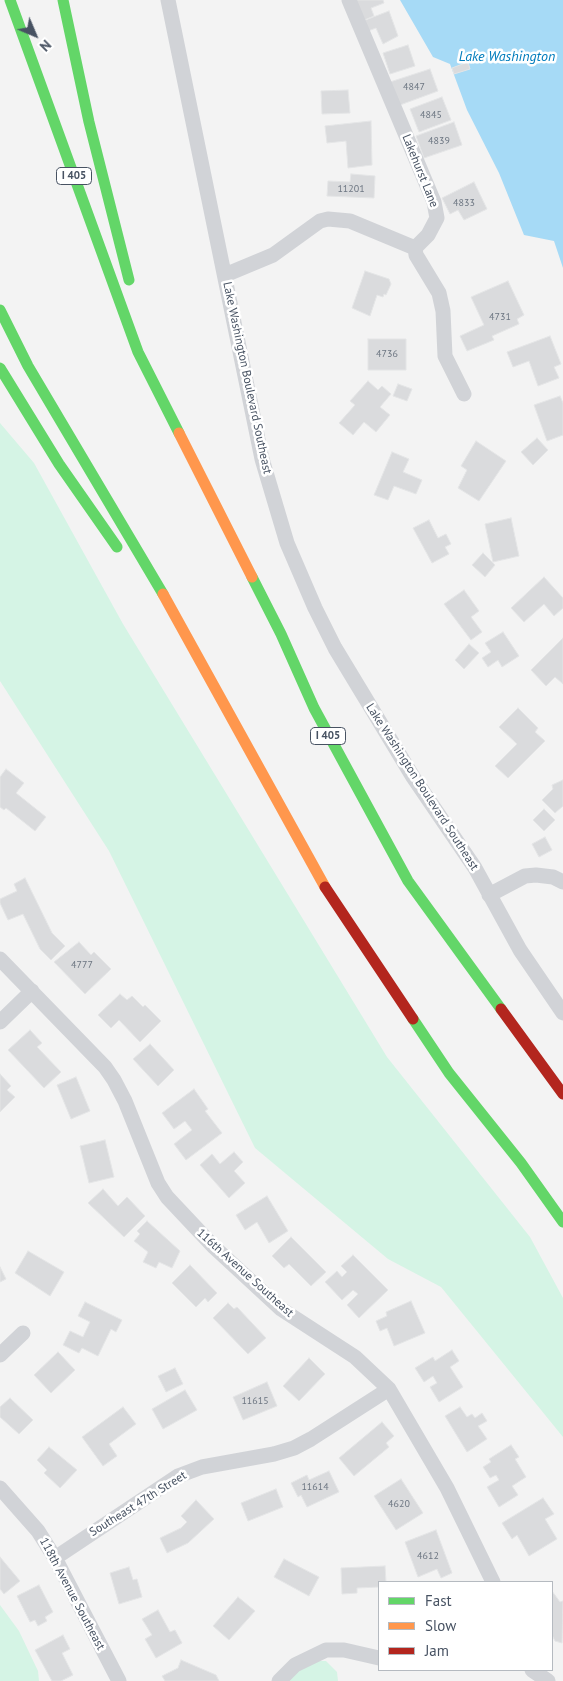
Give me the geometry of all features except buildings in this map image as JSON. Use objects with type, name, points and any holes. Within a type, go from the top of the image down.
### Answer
[{"type":"highway","name":"I 405","points":[[10,0],[138,352],[281,634],[314,708],[408,881],[563,1094]]},
{"type":"highway","points":[[63,0],[89,122],[133,296]]},
{"type":"highway","points":[[0,310],[28,366],[150,570],[322,881],[449,1073],[520,1163],[563,1222]]},
{"type":"highway","points":[[138,352],[142,331],[140,322]]},
{"type":"highway","points":[[0,368],[59,464],[126,561]]},
{"type":"highway","points":[[294,853],[322,881]]},
{"type":"street","name":"Lake Washington Boulevard Southeast","points":[[168,0],[262,459],[294,560],[314,608],[335,648],[413,777],[475,868],[520,950],[563,1013]]},
{"type":"street","name":"Lakehurst Lane","points":[[349,0],[434,202],[437,218],[434,226],[415,248]]},
{"type":"street","points":[[225,275],[273,254],[320,221],[328,219],[350,221],[415,248],[416,255],[438,293],[443,311],[445,356],[464,394]]},
{"type":"street","points":[[489,895],[525,876],[544,876],[563,882]]},
{"type":"street","name":"116th Avenue Southeast","points":[[0,959],[105,1067],[125,1101],[166,1197],[214,1247],[281,1309],[355,1357],[389,1389],[447,1488],[493,1581]]},
{"type":"street","points":[[0,1022],[32,991]]},
{"type":"street","points":[[0,1355],[23,1333]]},
{"type":"street","name":"Southeast 47th Street","points":[[55,1558],[178,1476],[202,1467],[274,1454],[294,1448],[389,1389]]},
{"type":"street","name":"118th Avenue Southeast","points":[[0,1488],[38,1531],[55,1558],[119,1681]]},
{"type":"street","points":[[278,1681],[295,1665],[326,1650],[344,1650],[378,1658]]},
{"type":"street","points":[[533,1671],[548,1681]]},
{"type":"green space","points":[[0,423],[34,463],[123,624],[387,1057],[530,1237],[563,1298],[563,1437],[441,1287],[388,1259],[255,1148],[109,851],[0,681]]},
{"type":"green space","points":[[0,1605],[19,1631],[38,1671],[39,1681],[0,1681]]},
{"type":"green space","points":[[311,1661],[326,1661],[337,1672],[338,1681],[289,1681],[288,1678]]},
{"type":"water","name":"Lake Washington","points":[[400,0],[563,0],[563,268],[554,241],[524,235],[499,173],[467,110],[450,64],[433,57]]},
{"type":"traffic: fast","points":[[10,0],[138,352],[179,433]]},
{"type":"traffic: fast","points":[[63,0],[89,122],[129,280]]},
{"type":"traffic: fast","points":[[0,310],[28,366],[163,594]]},
{"type":"traffic: fast","points":[[0,368],[59,464],[117,547]]},
{"type":"traffic: fast","points":[[252,577],[281,634],[314,708],[408,881],[501,1009]]},
{"type":"traffic: fast","points":[[413,1019],[449,1073],[521,1163],[563,1222]]},
{"type":"traffic: slow","points":[[179,433],[252,577]]},
{"type":"traffic: slow","points":[[163,594],[325,887]]},
{"type":"traffic: jam","points":[[325,887],[413,1019]]},
{"type":"traffic: jam","points":[[501,1009],[563,1094]]}]
